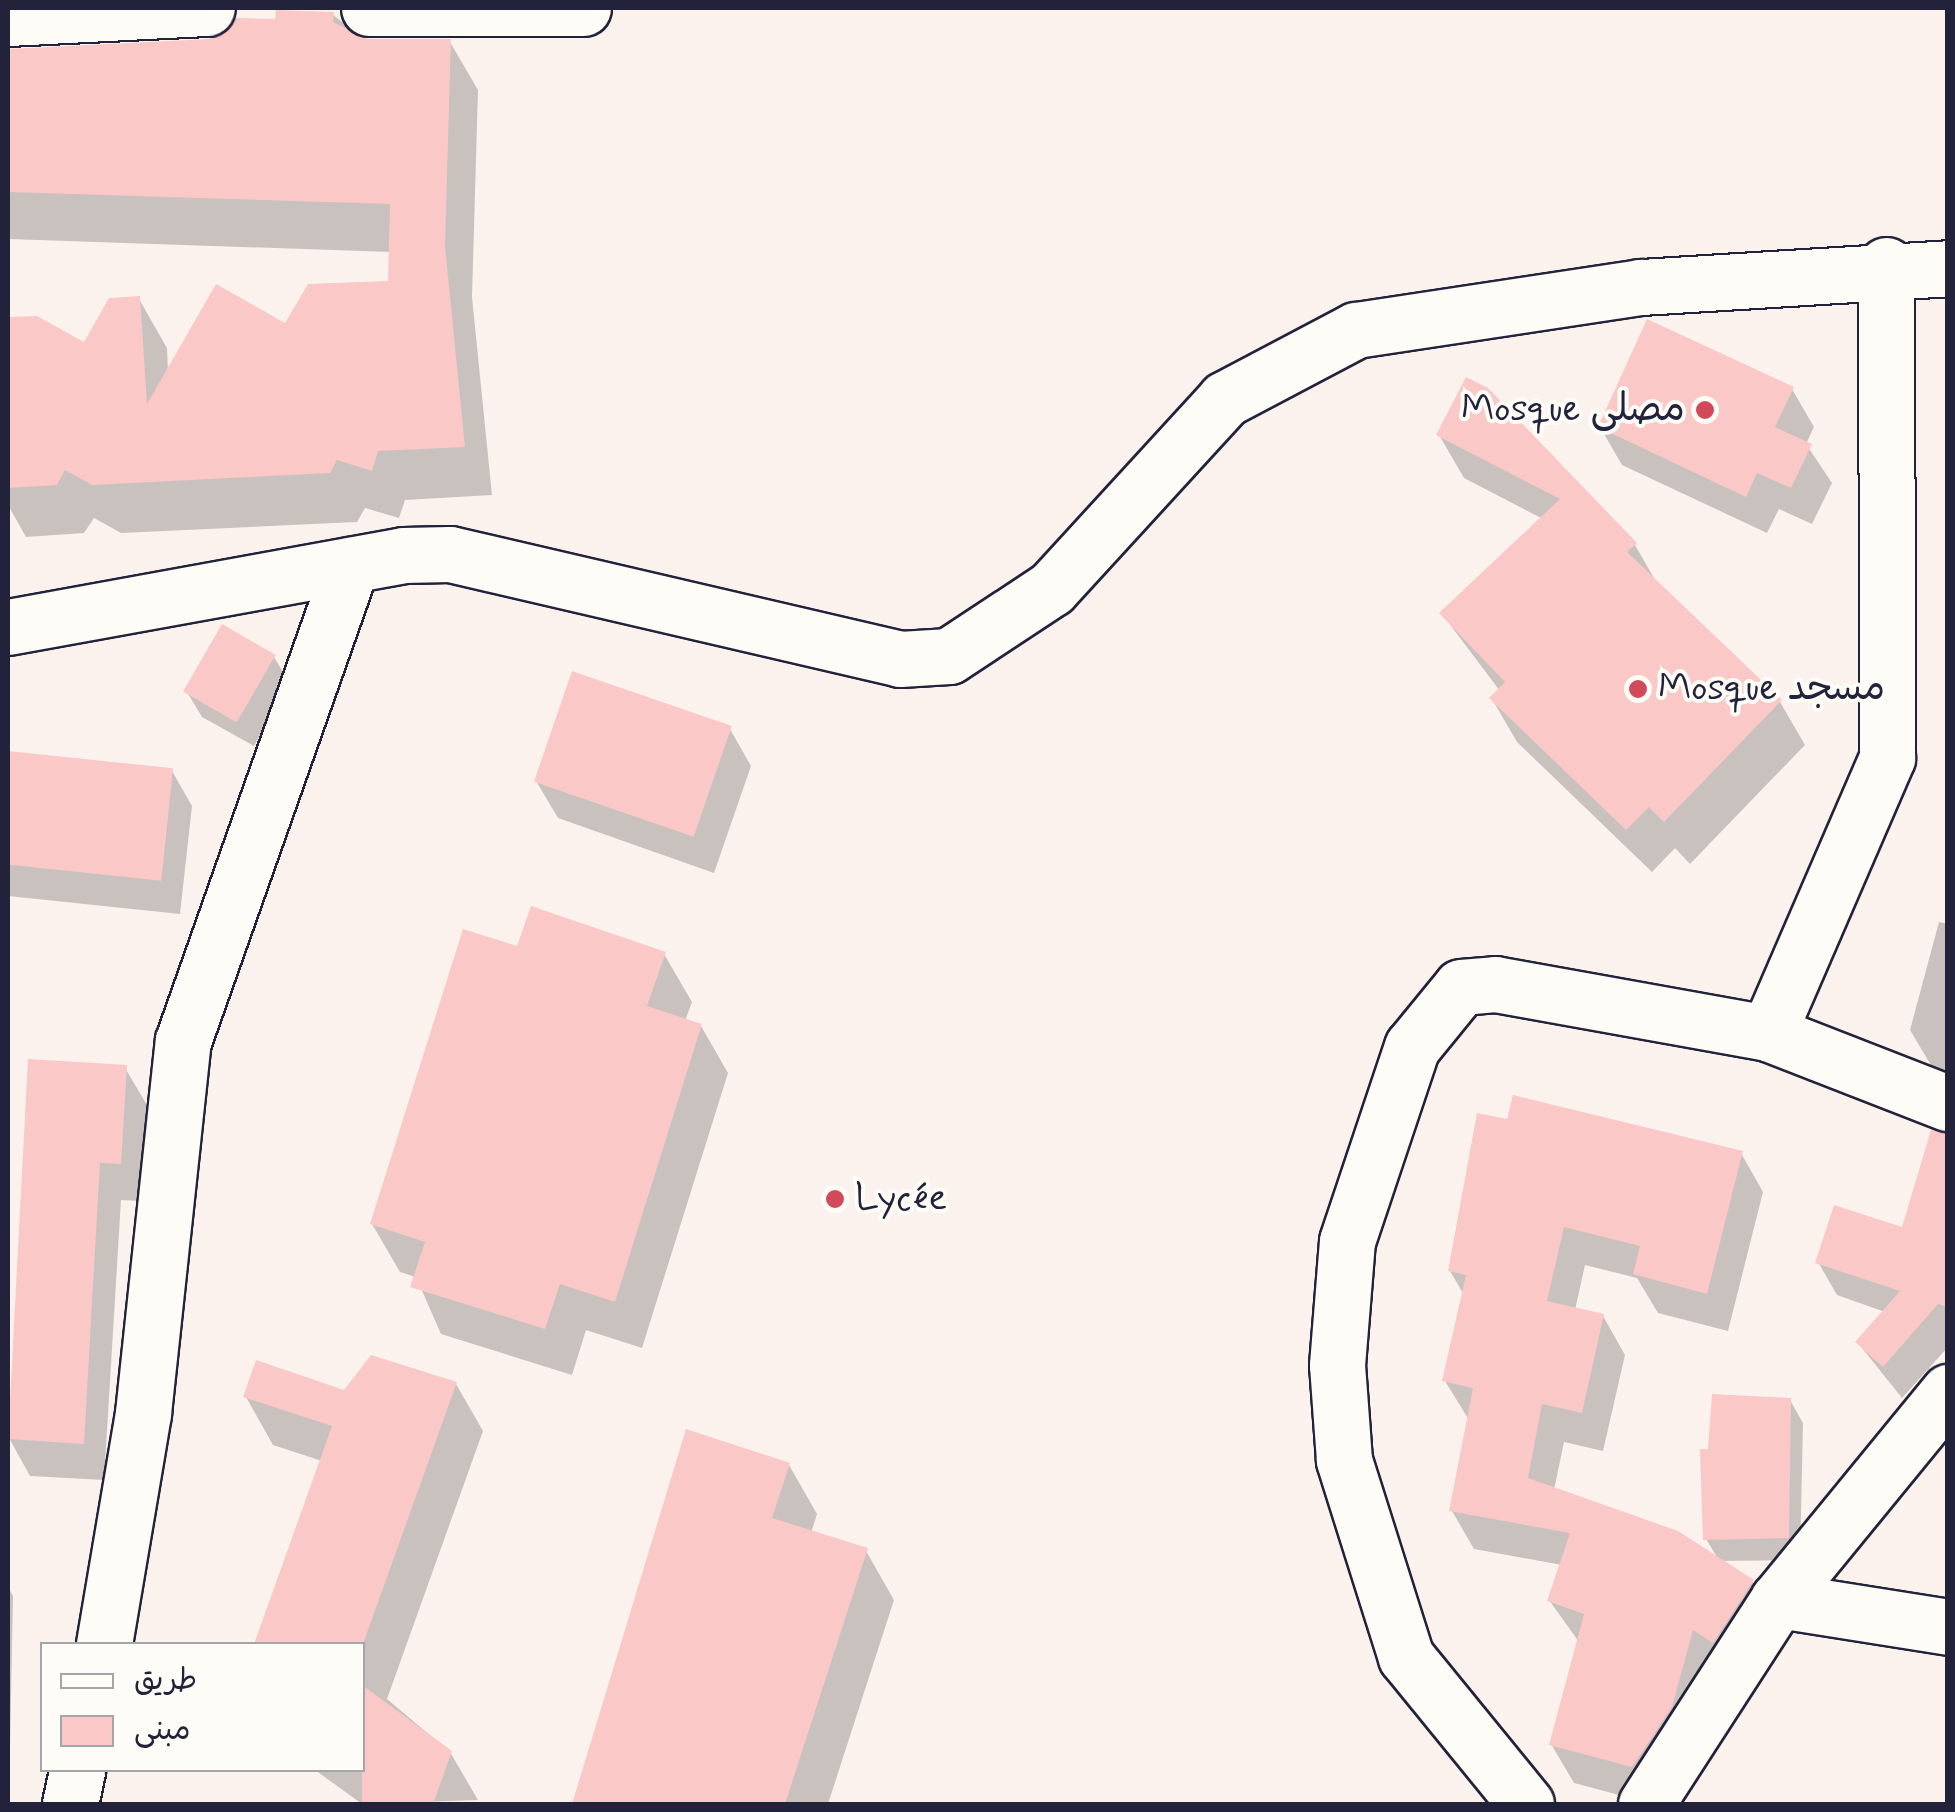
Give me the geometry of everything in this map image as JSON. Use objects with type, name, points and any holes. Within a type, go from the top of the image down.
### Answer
[{"type":"street","points":[[8,18],[207,8]]},
{"type":"street","points":[[369,8],[583,8]]},
{"type":"street","points":[[8,628],[351,564],[450,554],[900,659],[948,656],[998,632],[1052,588],[1226,399],[1356,330],[1641,287],[1804,280],[1886,265],[1948,268]]},
{"type":"street","points":[[1768,1033],[1886,758],[1886,265]]},
{"type":"street","points":[[104,1642],[143,1413],[183,1041],[351,564]]},
{"type":"street","points":[[1526,1804],[1406,1657],[1344,1460],[1337,1364],[1347,1242],[1378,1127],[1412,1047],[1462,987],[1495,984],[1768,1033],[1948,1103]]},
{"type":"street","points":[[1646,1804],[1778,1600],[1948,1392]]},
{"type":"street","points":[[1778,1600],[1948,1627]]},
{"type":"street","points":[[70,1804],[78,1772]]},
{"type":"building","points":[[276,10],[334,12],[333,22],[368,39],[451,39],[445,246],[465,447],[378,451],[372,471],[337,460],[330,473],[92,485],[65,470],[57,485],[8,488],[8,317],[37,316],[84,342],[109,298],[140,296],[147,404],[216,284],[285,323],[308,284],[388,281],[390,204],[8,192],[8,49],[209,39],[236,18],[275,19]]},
{"type":"building","points":[[1647,319],[1794,387],[1775,427],[1812,444],[1791,488],[1757,473],[1746,497],[1598,427]]},
{"type":"building","points":[[1466,377],[1488,388],[1637,543],[1627,552],[1782,700],[1664,822],[1649,807],[1626,830],[1489,698],[1505,682],[1439,613],[1560,499],[1436,435]]},
{"type":"building","points":[[222,624],[276,655],[237,723],[183,692]]},
{"type":"building","points":[[572,671],[732,726],[694,837],[534,782]]},
{"type":"building","points":[[8,751],[173,768],[161,881],[8,865]]},
{"type":"building","points":[[531,906],[666,952],[647,1006],[702,1024],[615,1302],[560,1284],[545,1329],[410,1287],[425,1242],[370,1224],[463,929],[517,946]]},
{"type":"building","points":[[28,1059],[127,1065],[121,1164],[100,1163],[84,1444],[8,1439]]},
{"type":"building","points":[[1513,1095],[1743,1151],[1707,1294],[1633,1274],[1640,1246],[1564,1227],[1547,1301],[1604,1314],[1582,1413],[1542,1404],[1528,1478],[1678,1531],[1754,1580],[1713,1643],[1693,1630],[1672,1707],[1632,1767],[1549,1745],[1584,1614],[1547,1601],[1570,1533],[1449,1511],[1473,1388],[1442,1381],[1466,1275],[1448,1271],[1477,1113],[1507,1119]]},
{"type":"building","points":[[1931,1130],[1948,1133],[1948,1307],[1938,1304],[1883,1367],[1855,1342],[1900,1291],[1815,1263],[1834,1205],[1902,1227]]},
{"type":"building","points":[[371,1355],[457,1382],[364,1642],[255,1642],[332,1426],[243,1397],[256,1360],[344,1390]]},
{"type":"building","points":[[1712,1394],[1791,1398],[1789,1538],[1703,1540],[1700,1449],[1708,1449]]},
{"type":"building","points":[[686,1429],[790,1463],[772,1518],[868,1548],[785,1804],[572,1804]]},
{"type":"building","points":[[365,1687],[452,1751],[433,1804],[362,1804]]},
{"type":"place","name":"Mosque مصلى","points":[[1705,410]]},
{"type":"place","name":"Mosque مسجد","points":[[1638,689]]},
{"type":"place","name":"Lycée","points":[[835,1199]]}]
